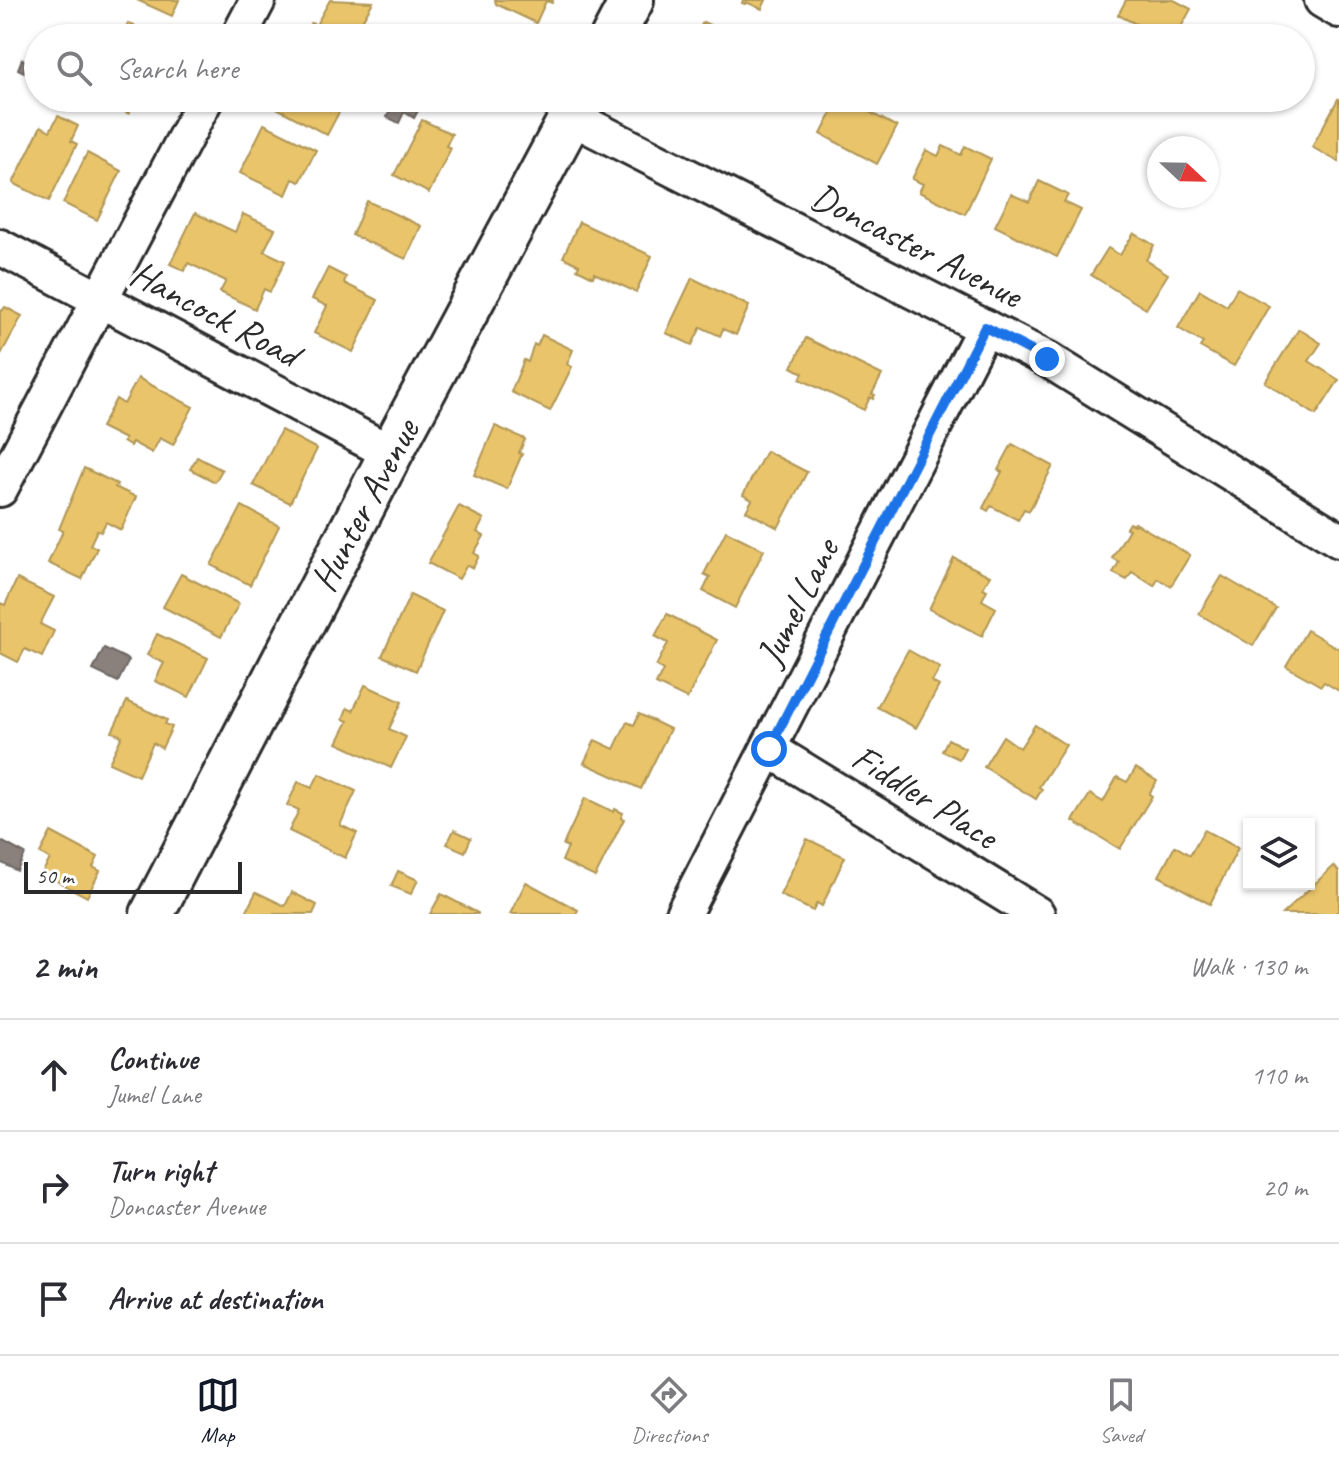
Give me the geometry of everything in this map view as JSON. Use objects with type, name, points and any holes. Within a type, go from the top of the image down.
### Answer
[{"type":"street","points":[[245,24],[258,0]]},
{"type":"street","points":[[619,24],[632,0]]},
{"type":"street","points":[[1322,0],[1339,10]]},
{"type":"street","points":[[0,489],[199,112]]},
{"type":"street","name":"Hunter Avenue","points":[[152,914],[391,453],[573,112]]},
{"type":"street","name":"Doncaster Avenue","points":[[585,112],[1047,359],[1339,540]]},
{"type":"street","name":"Hancock Road","points":[[0,247],[391,453]]},
{"type":"street","name":"Jumel Lane","points":[[683,914],[985,327]]},
{"type":"street","name":"Fiddler Place","points":[[769,749],[1037,914]]},
{"type":"building: Homes","points":[[137,0],[179,0],[172,16]]},
{"type":"building: Homes","points":[[330,0],[373,2],[362,21],[367,24],[317,24]]},
{"type":"building: Homes","points":[[495,0],[553,0],[552,3],[546,1],[536,23],[496,4]]},
{"type":"building: Homes","points":[[743,0],[766,0],[762,9],[742,3]]},
{"type":"building: Homes","points":[[1126,0],[1174,0],[1191,9],[1183,24],[1136,24],[1118,15]]},
{"type":"building: Homes","points":[[1339,100],[1339,162],[1312,147]]},
{"type":"building: Homes","points":[[284,112],[339,112],[327,135]]},
{"type":"building: Homes","points":[[832,112],[869,112],[897,127],[877,164],[821,134]]},
{"type":"building: Homes","points":[[58,116],[78,126],[71,141],[77,144],[49,201],[13,183],[41,126],[50,131]]},
{"type":"building: Homes","points":[[422,120],[452,134],[446,146],[451,148],[429,193],[394,175]]},
{"type":"building: Homes","points":[[264,124],[316,150],[300,182],[293,179],[286,195],[240,173]]},
{"type":"building: Homes","points":[[943,146],[961,155],[965,146],[991,159],[965,214],[919,192],[923,184],[912,179],[926,150],[938,156]]},
{"type":"building: Homes","points":[[87,153],[121,171],[97,220],[63,203]]},
{"type":"building: Homes","points":[[1039,181],[1068,195],[1064,202],[1081,210],[1057,257],[995,226],[1011,194],[1029,202]]},
{"type":"building: Homes","points":[[367,201],[421,226],[406,259],[352,235]]},
{"type":"building: Homes","points":[[195,213],[235,232],[243,214],[275,229],[264,251],[285,261],[270,292],[264,289],[255,309],[220,292],[226,281],[188,263],[185,271],[170,264]]},
{"type":"building: Homes","points":[[579,222],[652,256],[636,292],[594,273],[593,277],[563,257]]},
{"type":"building: Homes","points":[[1134,233],[1154,245],[1146,260],[1168,274],[1146,309],[1091,275],[1108,248],[1120,255]]},
{"type":"building: Homes","points":[[328,268],[346,277],[344,283],[378,300],[353,352],[314,333],[327,306],[312,299]]},
{"type":"building: Homes","points":[[692,278],[749,306],[736,335],[723,329],[720,336],[701,327],[692,345],[666,333]]},
{"type":"building: Homes","points":[[1237,288],[1269,306],[1234,366],[1200,347],[1203,343],[1178,328],[1200,290],[1227,306]]},
{"type":"building: Homes","points":[[5,307],[22,316],[0,356],[0,310]]},
{"type":"building: Homes","points":[[1299,329],[1321,343],[1309,361],[1339,380],[1316,415],[1265,382]]},
{"type":"building: Homes","points":[[542,335],[573,350],[567,364],[572,367],[550,411],[511,392],[524,360],[528,362],[534,344],[537,346]]},
{"type":"building: Homes","points":[[806,338],[882,375],[872,394],[875,395],[873,399],[870,397],[864,410],[800,379],[803,373],[792,367]]},
{"type":"building: Homes","points":[[138,378],[193,407],[173,445],[160,438],[152,453],[132,442],[130,446],[123,442],[125,439],[101,427],[116,399],[124,404]]},
{"type":"building: Homes","points":[[495,426],[525,439],[507,489],[474,475]]},
{"type":"building: Homes","points":[[281,430],[317,449],[290,503],[253,485]]},
{"type":"building: Homes","points":[[1012,444],[1053,466],[1029,511],[1024,509],[1018,520],[991,506],[988,511],[983,508],[1002,472],[998,470]]},
{"type":"building: Homes","points":[[766,451],[807,472],[778,528],[746,511],[752,500],[743,495]]},
{"type":"building: Homes","points":[[197,457],[222,470],[215,482],[190,469]]},
{"type":"building: Homes","points":[[84,468],[136,497],[121,530],[106,522],[101,532],[97,530],[90,545],[97,548],[82,579],[48,563],[63,531],[59,529]]},
{"type":"building: Homes","points":[[242,506],[279,526],[250,585],[211,565]]},
{"type":"building: Homes","points":[[459,506],[484,519],[477,532],[484,536],[474,553],[479,556],[473,568],[467,565],[459,579],[428,563]]},
{"type":"building: Homes","points":[[1129,523],[1135,523],[1190,555],[1171,586],[1158,579],[1154,586],[1132,572],[1127,580],[1113,573],[1119,562],[1112,558],[1129,529],[1126,528]]},
{"type":"building: Homes","points":[[726,531],[764,550],[735,608],[703,591],[710,577],[704,574]]},
{"type":"building: Homes","points":[[954,558],[990,576],[983,588],[987,590],[982,600],[996,608],[982,636],[929,609]]},
{"type":"building: Homes","points":[[181,574],[239,604],[221,637],[163,607]]},
{"type":"building: Homes","points":[[1222,576],[1276,608],[1253,646],[1199,614]]},
{"type":"building: Homes","points":[[17,579],[54,597],[40,624],[54,631],[42,657],[25,649],[18,662],[0,653],[0,603],[5,605]]},
{"type":"building: Homes","points":[[410,595],[443,611],[416,671],[382,656]]},
{"type":"building: Homes","points":[[667,614],[717,640],[687,699],[656,684],[663,670],[656,666],[668,643],[655,636]]},
{"type":"building: Homes","points":[[1307,630],[1339,649],[1339,691],[1324,682],[1321,686],[1286,666]]},
{"type":"building: Homes","points":[[157,634],[208,658],[189,697],[155,681],[164,663],[147,655]]},
{"type":"building: Homes","points":[[908,650],[940,668],[932,682],[939,686],[916,728],[877,707]]},
{"type":"building: Homes","points":[[365,685],[402,702],[389,729],[406,737],[391,768],[337,743],[348,721],[343,719],[347,708],[353,711]]},
{"type":"building: Homes","points":[[127,701],[167,720],[165,724],[172,727],[162,748],[153,743],[138,776],[109,763],[122,736],[112,732]]},
{"type":"building: Homes","points":[[639,714],[670,729],[641,789],[584,763],[595,740],[614,749],[627,722],[634,725]]},
{"type":"building: Homes","points":[[1035,725],[1066,745],[1039,787],[1042,789],[1036,799],[984,767],[1003,736],[1020,748]]},
{"type":"building: Homes","points":[[948,739],[965,748],[959,759],[942,751]]},
{"type":"building: Homes","points":[[1136,768],[1157,781],[1149,794],[1152,796],[1120,849],[1073,821],[1090,794],[1103,802],[1117,777],[1127,782]]},
{"type":"building: Homes","points":[[319,774],[356,791],[340,825],[357,833],[345,858],[289,831],[299,810],[287,805],[298,782],[312,788]]},
{"type":"building: Homes","points":[[585,798],[623,813],[621,818],[624,819],[595,877],[562,861],[568,847],[563,845]]},
{"type":"building: Homes","points":[[454,830],[471,838],[465,852],[447,844]]},
{"type":"building: Homes","points":[[1204,830],[1238,848],[1210,904],[1159,876],[1175,846],[1190,855]]},
{"type":"building: Homes","points":[[51,832],[98,857],[93,867],[100,871],[87,897],[42,873],[50,859],[40,853]]},
{"type":"building: Homes","points":[[807,839],[845,857],[822,906],[817,903],[813,911],[780,895]]},
{"type":"building: Homes","points":[[1334,866],[1339,872],[1339,910],[1335,914],[1282,914],[1308,890],[1315,890],[1315,884]]},
{"type":"building: Homes","points":[[398,871],[418,880],[411,894],[391,886]]},
{"type":"building: Homes","points":[[526,882],[578,910],[576,914],[510,914]]},
{"type":"building: Homes","points":[[256,892],[285,906],[292,892],[317,905],[313,914],[245,914]]},
{"type":"building: Homes","points":[[441,894],[478,913],[478,914],[430,914]]},
{"type":"building: Industry","points":[[24,60],[24,72],[18,69]]},
{"type":"building: Industry","points":[[390,112],[404,112],[399,123],[387,117]]},
{"type":"building: Industry","points":[[104,648],[129,660],[118,682],[93,670]]},
{"type":"building: Industry","points":[[1,841],[25,854],[17,871],[0,862]]},
{"type":"route","points":[[769,749],[985,327],[1047,359]]}]
